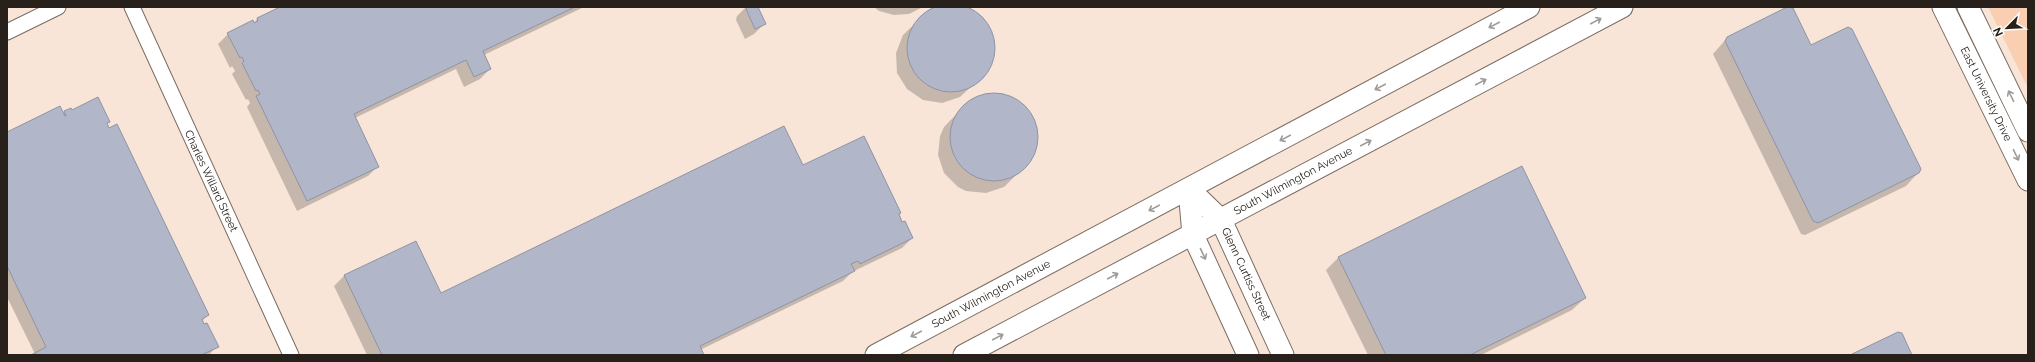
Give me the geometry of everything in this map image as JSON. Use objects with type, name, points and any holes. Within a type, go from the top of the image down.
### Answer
[{"type":"main road","name":"South Wilmington Avenue","points":[[876,355],[1529,7]]},
{"type":"main road","name":"South Wilmington Avenue","points":[[964,355],[1622,7]]},
{"type":"main road","name":"East University Drive","points":[[1943,7],[2028,180]]},
{"type":"main road","name":"East University Drive","points":[[1968,7],[2028,131]]},
{"type":"main road","name":"Glenn Curtiss Street","points":[[1189,189],[1221,220],[1283,355]]},
{"type":"main road","points":[[1189,189],[1193,235],[1248,355]]},
{"type":"street","points":[[7,32],[58,7]]},
{"type":"street","name":"Charles Willard Street","points":[[132,7],[291,355]]},
{"type":"shaded area","points":[[1988,7],[2028,7],[2028,88]]},
{"type":"building","points":[[951,4],[968,8],[982,17],[991,31],[995,48],[991,65],[982,79],[968,88],[951,92],[934,88],[920,79],[911,65],[907,48],[911,31],[920,17],[934,8]]},
{"type":"building","points":[[280,7],[575,7],[483,51],[491,69],[474,77],[466,60],[354,114],[379,167],[307,201],[256,96],[260,94],[258,90],[256,91],[242,63],[244,61],[242,57],[240,58],[227,33],[253,20],[254,23],[258,21],[257,18]]},
{"type":"building","points":[[748,7],[758,7],[766,24],[755,29],[746,9]]},
{"type":"building","points":[[1787,7],[1793,8],[1811,45],[1848,27],[1852,29],[1921,169],[1919,173],[1818,223],[1813,221],[1725,41],[1727,37]]},
{"type":"building","points":[[994,93],[1011,96],[1019,100],[1031,112],[1035,120],[1038,137],[1035,154],[1031,162],[1019,174],[1011,178],[994,181],[977,178],[969,174],[957,162],[953,154],[950,137],[953,120],[957,112],[969,100],[977,96]]},
{"type":"building","points":[[98,97],[110,122],[107,123],[109,128],[117,124],[209,315],[202,319],[204,324],[207,323],[219,347],[201,355],[31,355],[46,347],[7,266],[7,132],[60,106],[66,116],[64,111],[71,108],[72,110]]},
{"type":"building","points":[[784,126],[803,165],[864,136],[901,213],[899,214],[902,222],[905,221],[913,238],[860,264],[858,261],[851,264],[855,271],[700,346],[704,355],[382,355],[344,275],[416,241],[441,293]]},
{"type":"building","points":[[1522,166],[1586,298],[1470,355],[1386,355],[1338,257]]},
{"type":"building","points":[[1898,332],[1902,333],[1912,355],[1850,355]]}]
